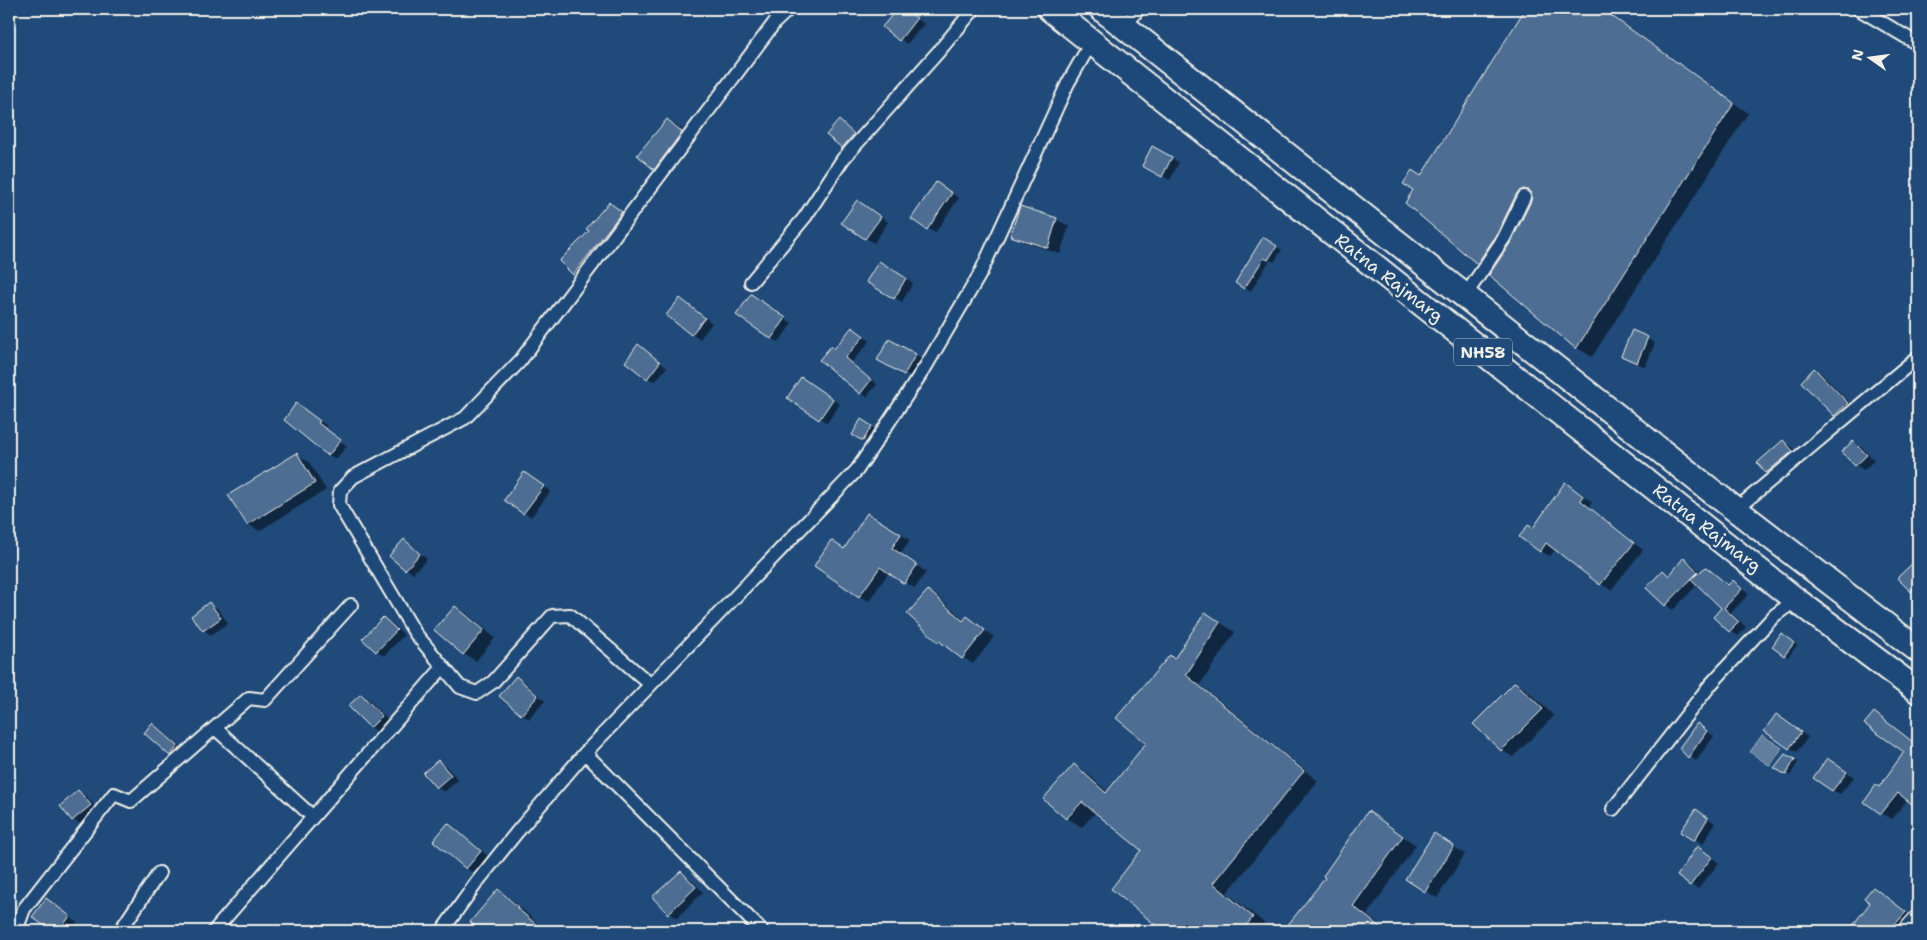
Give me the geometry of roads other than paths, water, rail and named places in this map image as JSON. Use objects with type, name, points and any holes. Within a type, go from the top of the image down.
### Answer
[{"type":"highway","name":"Ratna Rajmarg","points":[[1050,9],[1796,600],[1918,691]]},
{"type":"highway","name":"Ratna Rajmarg","points":[[1102,9],[1132,18],[1465,296],[1735,510],[1918,650]]},
{"type":"street","points":[[650,684],[570,615],[552,616],[493,682],[477,693],[460,687],[415,633],[339,505],[340,491],[353,477],[465,418],[520,361],[775,22],[789,9]]},
{"type":"street","points":[[751,282],[805,217],[843,159],[974,9]]},
{"type":"street","points":[[1860,9],[1918,44]]},
{"type":"street","points":[[442,931],[516,832],[586,753],[857,470],[926,366],[980,274],[1068,83],[1092,41]]},
{"type":"street","points":[[1465,296],[1504,238],[1524,198]]},
{"type":"street","points":[[1735,510],[1918,357]]},
{"type":"street","points":[[1613,809],[1711,684],[1775,616],[1796,600]]},
{"type":"street","points":[[16,931],[24,909],[114,794],[131,801],[249,698],[266,700],[351,605]]},
{"type":"street","points":[[214,931],[443,667]]},
{"type":"street","points":[[215,728],[313,816]]},
{"type":"street","points":[[586,753],[762,931]]},
{"type":"street","points":[[120,931],[159,873]]},
{"type":"street","points":[[1907,931],[1918,919]]},
{"type":"water","points":[[1762,735],[1782,748],[1770,766],[1750,752]]}]
